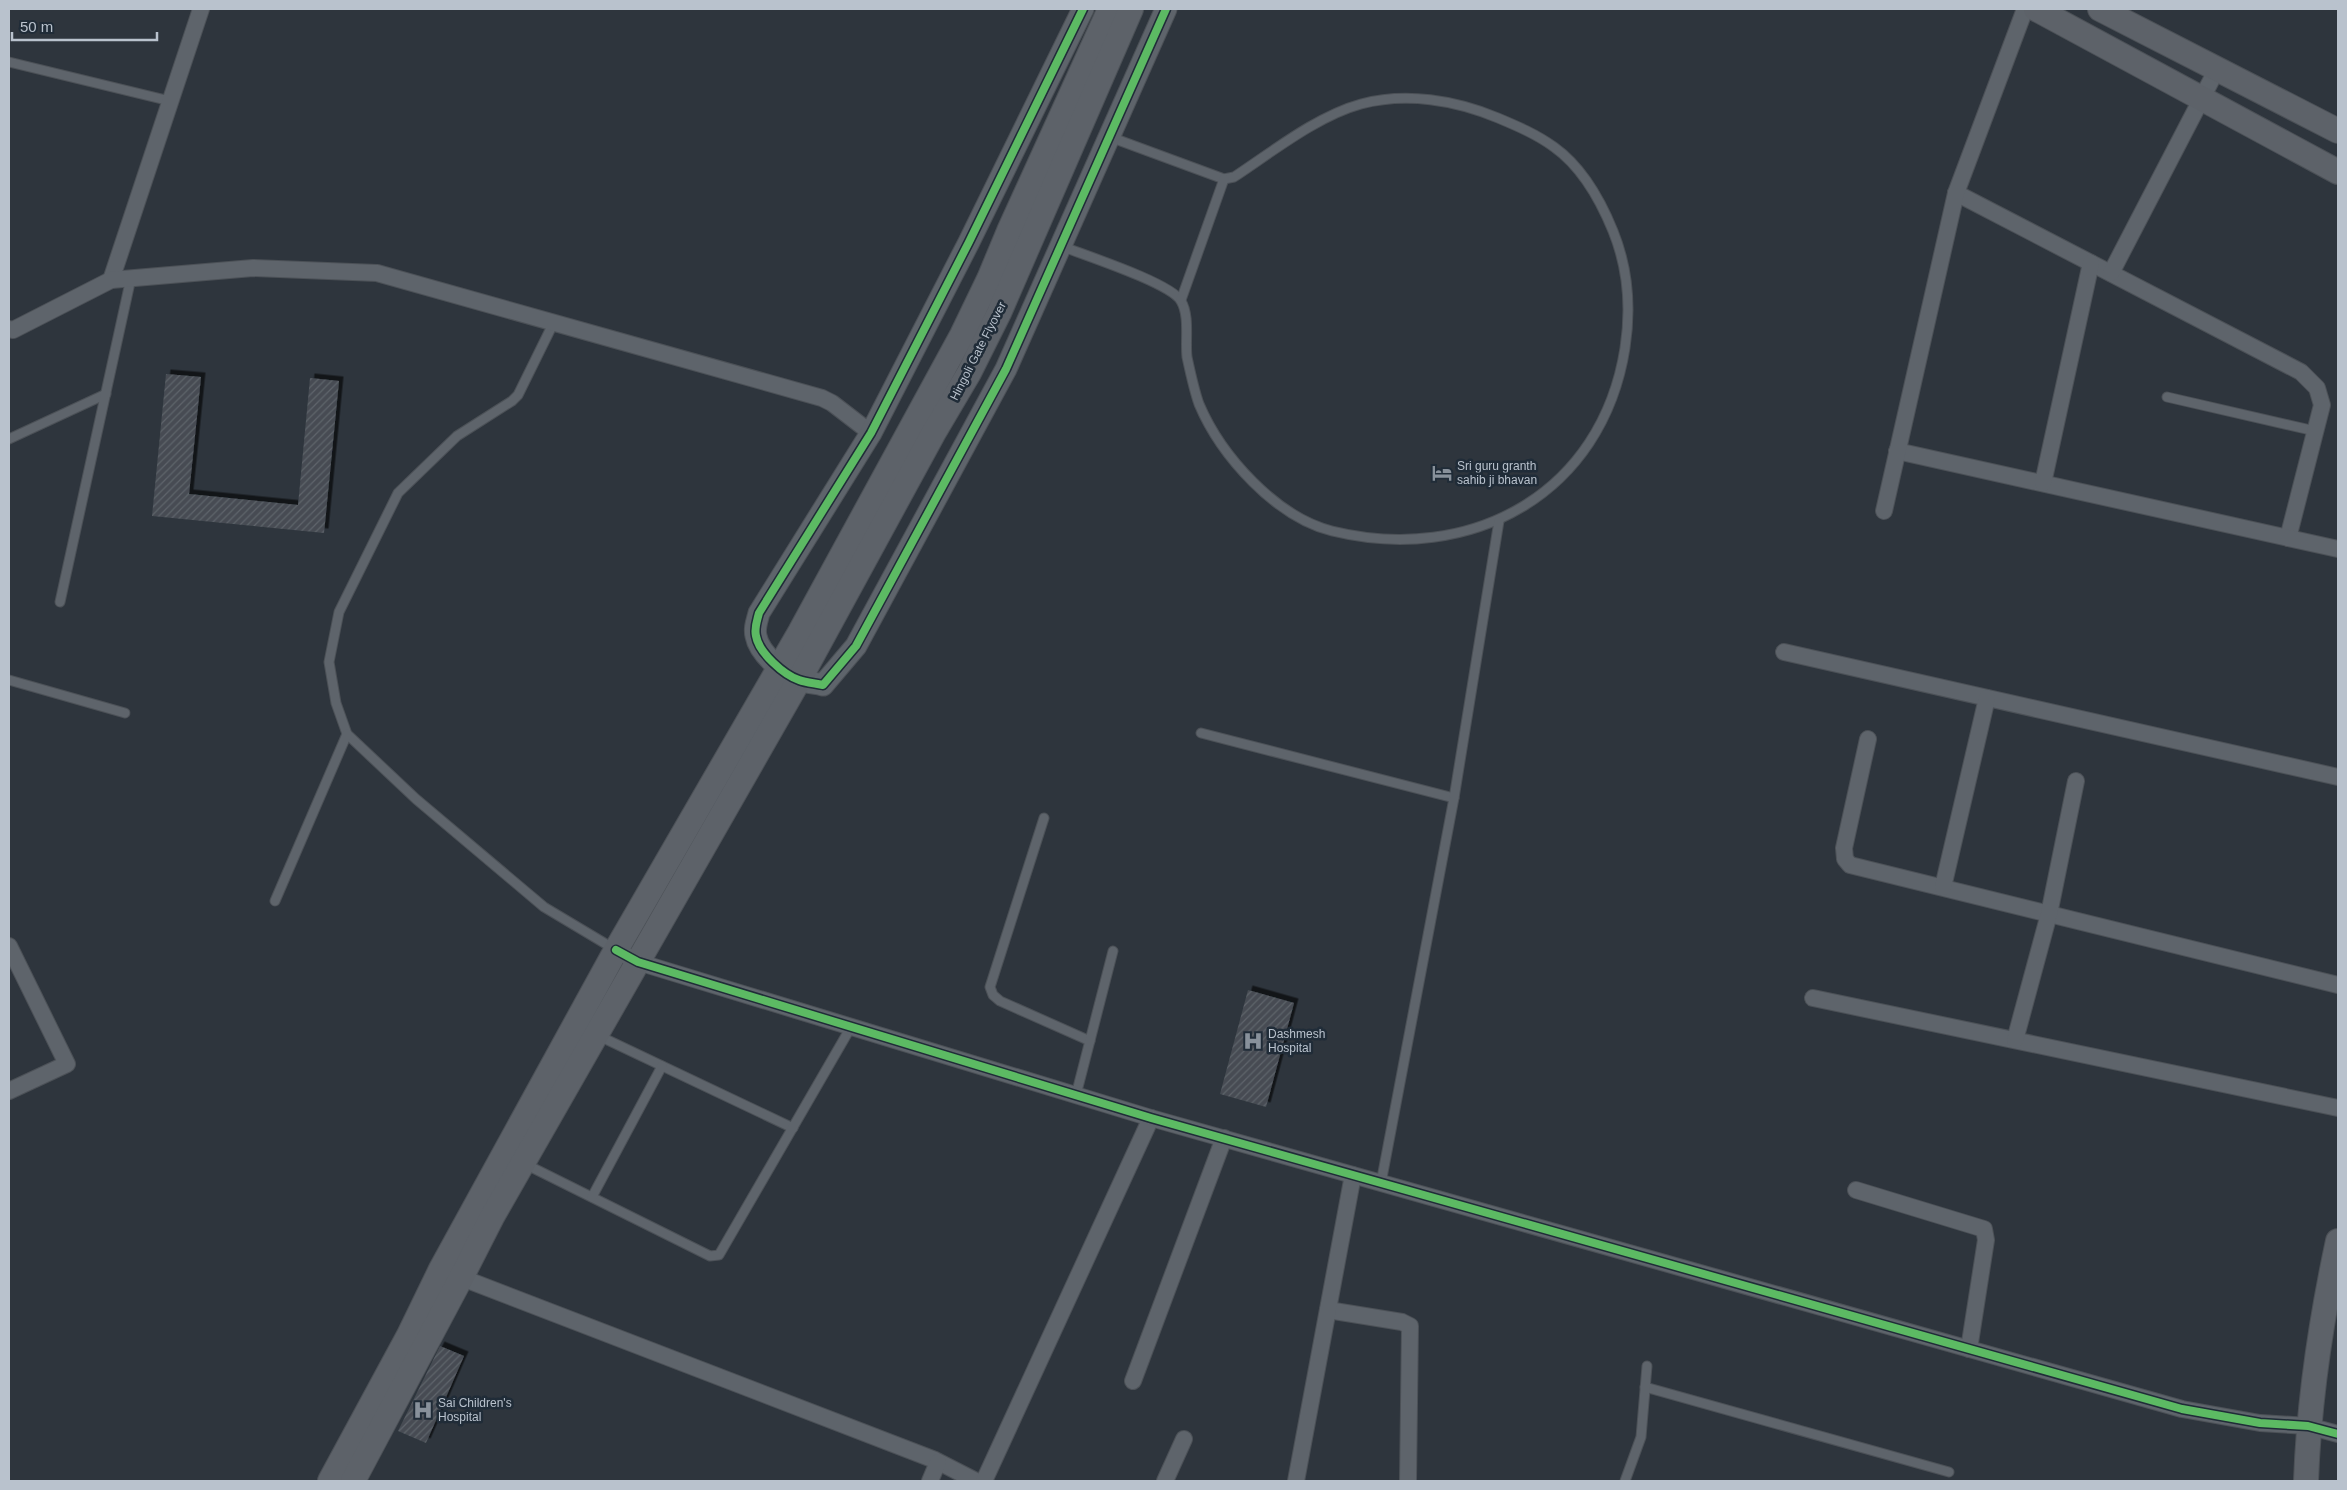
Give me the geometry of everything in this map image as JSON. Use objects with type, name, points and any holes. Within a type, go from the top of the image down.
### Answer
[{"type":"main road","name":"Hingoli Gate Flyover","points":[[451,1274],[492,1217],[523,1163],[799,680],[933,434],[978,356],[1003,304],[1078,105],[1110,9]]},
{"type":"main road","name":"Hingoli Gate Flyover","points":[[451,1274],[616,950],[779,667],[962,335],[1078,105],[1131,9]]},
{"type":"main road","points":[[2036,9],[2338,172]]},
{"type":"main road","points":[[2100,9],[2338,131]]},
{"type":"main road","points":[[2306,1481],[2308,1426],[2324,1310],[2338,1240]]},
{"type":"main road","points":[[330,1481],[409,1335],[451,1274]]},
{"type":"main road","points":[[353,1481],[451,1274]]},
{"type":"street","points":[[111,280],[201,9]]},
{"type":"street","points":[[1083,9],[983,215],[871,433],[759,613],[756,637],[760,647],[779,667],[799,680],[823,685],[856,646],[1003,376],[1166,9]]},
{"type":"street","points":[[1884,510],[1956,193],[2025,9]]},
{"type":"street","points":[[2111,273],[2217,69]]},
{"type":"street","points":[[1956,193],[2301,372],[2317,388],[2322,405],[2288,538]]},
{"type":"street","points":[[2043,483],[2091,263]]},
{"type":"street","points":[[9,329],[14,330],[111,280],[253,268],[377,273],[553,324],[822,398],[832,403],[871,433]]},
{"type":"street","points":[[1898,451],[2338,549]]},
{"type":"street","points":[[1784,652],[2338,777]]},
{"type":"street","points":[[1943,887],[1987,698]]},
{"type":"street","points":[[1868,739],[1844,848],[1845,859],[1850,865],[2338,984]]},
{"type":"street","points":[[2015,1040],[2049,914],[2076,781]]},
{"type":"street","points":[[9,946],[68,1064],[9,1091]]},
{"type":"street","points":[[616,950],[638,962],[1150,1118],[2182,1409],[2260,1423],[2308,1426],[2338,1434]]},
{"type":"street","points":[[1812,998],[2338,1108]]},
{"type":"street","points":[[984,1481],[1150,1118]]},
{"type":"street","points":[[1134,1381],[1224,1138]]},
{"type":"street","points":[[1296,1481],[1353,1175]]},
{"type":"street","points":[[1856,1190],[1984,1229],[1986,1240],[1968,1348]]},
{"type":"street","points":[[451,1274],[938,1462],[976,1481]]},
{"type":"street","points":[[1328,1310],[1402,1322],[1410,1326],[1408,1481]]},
{"type":"street","points":[[1165,1481],[1184,1439]]},
{"type":"street","points":[[930,1481],[938,1462]]},
{"type":"lane","points":[[9,62],[170,101]]},
{"type":"lane","points":[[1061,246],[1164,287],[1181,300],[1185,311],[1188,357],[1198,402],[1225,451],[1260,487],[1292,514],[1330,530],[1368,537],[1412,539],[1447,536],[1499,521],[1534,501],[1571,468],[1601,426],[1620,375],[1628,330],[1627,287],[1619,246],[1604,209],[1584,175],[1556,148],[1526,130],[1490,115],[1448,102],[1405,97],[1360,104],[1319,122],[1234,177],[1224,179],[1216,178],[1109,137]]},
{"type":"lane","points":[[1181,300],[1224,179]]},
{"type":"lane","points":[[60,602],[131,278]]},
{"type":"lane","points":[[553,324],[518,395],[512,401],[457,436],[398,493],[338,612],[329,662],[336,703],[347,734],[416,799],[544,907],[616,950]]},
{"type":"lane","points":[[9,438],[106,394]]},
{"type":"lane","points":[[2168,397],[2315,431]]},
{"type":"lane","points":[[1381,1183],[1454,798],[1499,521]]},
{"type":"lane","points":[[9,680],[125,713]]},
{"type":"lane","points":[[1200,733],[1454,798]]},
{"type":"lane","points":[[275,901],[347,734]]},
{"type":"lane","points":[[1044,818],[990,988],[993,995],[1000,1001],[1090,1041]]},
{"type":"lane","points":[[1076,1095],[1113,951]]},
{"type":"lane","points":[[523,1163],[710,1256],[719,1255],[851,1027]]},
{"type":"lane","points":[[596,1034],[793,1128]]},
{"type":"lane","points":[[592,1197],[662,1066]]},
{"type":"lane","points":[[1624,1481],[1641,1437],[1647,1366]]},
{"type":"lane","points":[[1645,1386],[1949,1472]]},
{"type":"building","points":[[166,374],[201,377],[189,494],[298,505],[310,378],[339,381],[324,533],[152,516]]},
{"type":"building","points":[[1248,990],[1294,1003],[1266,1107],[1220,1094]]},
{"type":"building","points":[[440,1346],[464,1356],[426,1443],[398,1431]]},
{"type":"cycle path","points":[[1083,9],[969,242],[871,433],[759,613],[755,633],[758,643],[773,662],[786,673],[799,680],[823,685],[856,646],[1006,369],[1166,9]]},
{"type":"cycle path","points":[[616,950],[638,962],[1151,1118],[2182,1409],[2260,1423],[2308,1426],[2338,1434]]},
{"type":"place","name":"Sri guru granth sahib ji bhavan","points":[[1442,473]]},
{"type":"place","name":"Dashmesh Hospital","points":[[1253,1041]]},
{"type":"place","name":"Sai Children's Hospital","points":[[423,1410]]}]
